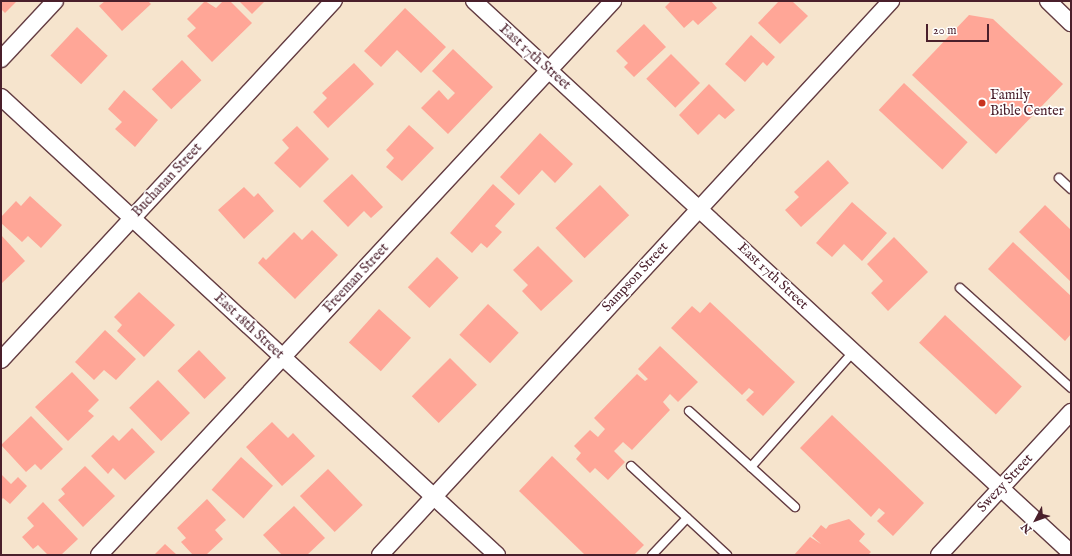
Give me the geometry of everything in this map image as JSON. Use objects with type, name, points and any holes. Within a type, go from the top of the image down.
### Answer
[{"type":"street","points":[[1,59],[55,1]]},
{"type":"street","name":"Buchanan Street","points":[[1,360],[334,1]]},
{"type":"street","name":"East 17th Street","points":[[474,1],[699,207],[1071,553]]},
{"type":"street","name":"Freeman Street","points":[[100,555],[613,1]]},
{"type":"street","name":"Sampson Street","points":[[380,555],[699,207],[891,1]]},
{"type":"street","points":[[1048,1],[1071,23]]},
{"type":"street","name":"East 18th Street","points":[[1,97],[498,555]]},
{"type":"street","name":"Swezy Street","points":[[939,555],[1071,412]]},
{"type":"lane","points":[[1059,178],[1071,189]]},
{"type":"lane","points":[[960,288],[1071,388]]},
{"type":"lane","points":[[751,467],[854,352]]},
{"type":"lane","points":[[689,411],[795,507]]},
{"type":"lane","points":[[631,466],[727,555]]},
{"type":"lane","points":[[652,555],[687,518]]},
{"type":"building","points":[[1,1],[17,1],[5,13],[1,9]]},
{"type":"building","points":[[105,1],[148,1],[151,4],[122,31],[99,6]]},
{"type":"building","points":[[205,1],[216,8],[223,1],[230,1],[252,23],[212,62],[187,36],[196,28],[187,19]]},
{"type":"building","points":[[239,1],[265,1],[252,14]]},
{"type":"building","points":[[671,1],[711,1],[717,8],[698,25],[693,20],[684,28],[665,7]]},
{"type":"building","points":[[779,1],[792,1],[808,16],[780,44],[758,23]]},
{"type":"building","points":[[405,8],[446,47],[421,73],[397,50],[381,67],[364,51]]},
{"type":"building","points":[[969,15],[993,19],[1063,84],[996,154],[912,75]]},
{"type":"building","points":[[644,24],[666,47],[634,77],[624,67],[628,63],[616,51]]},
{"type":"building","points":[[77,27],[108,56],[81,84],[50,56]]},
{"type":"building","points":[[751,35],[775,57],[767,66],[763,62],[745,82],[725,64]]},
{"type":"building","points":[[453,49],[493,87],[448,134],[421,108],[439,90],[448,100],[455,93],[432,71]]},
{"type":"building","points":[[671,54],[700,83],[675,108],[646,79]]},
{"type":"building","points":[[182,60],[201,80],[171,109],[152,89]]},
{"type":"building","points":[[354,63],[374,84],[328,128],[313,112],[327,98],[322,93]]},
{"type":"building","points":[[904,83],[968,142],[942,169],[879,110]]},
{"type":"building","points":[[709,84],[735,110],[725,119],[719,114],[698,135],[679,115]]},
{"type":"building","points":[[124,90],[158,120],[135,147],[115,129],[122,122],[108,109]]},
{"type":"building","points":[[409,125],[434,148],[402,181],[386,167],[394,158],[386,150]]},
{"type":"building","points":[[297,126],[329,159],[300,188],[274,163],[289,148],[282,140]]},
{"type":"building","points":[[540,133],[573,164],[555,183],[542,170],[519,195],[500,177]]},
{"type":"building","points":[[828,160],[849,183],[801,227],[785,210],[799,197],[794,192]]},
{"type":"building","points":[[352,174],[383,207],[371,218],[364,211],[348,227],[323,201]]},
{"type":"building","points":[[493,184],[515,204],[495,226],[502,232],[487,248],[481,243],[472,253],[450,233]]},
{"type":"building","points":[[600,185],[629,215],[585,258],[555,228]]},
{"type":"building","points":[[244,187],[254,197],[258,193],[274,211],[244,239],[218,210]]},
{"type":"building","points":[[30,196],[62,225],[41,248],[28,236],[22,242],[1,223],[1,217],[16,201],[21,206]]},
{"type":"building","points":[[852,202],[887,233],[862,261],[844,244],[832,257],[816,243]]},
{"type":"building","points":[[1045,205],[1071,230],[1071,282],[1019,232]]},
{"type":"building","points":[[312,230],[338,255],[295,299],[258,263],[263,257],[266,260],[294,232],[302,240]]},
{"type":"building","points":[[1,235],[25,261],[1,284]]},
{"type":"building","points":[[894,237],[928,272],[888,311],[871,293],[883,281],[867,264]]},
{"type":"building","points":[[1013,242],[1071,296],[1071,334],[1065,341],[988,269]]},
{"type":"building","points":[[538,246],[573,281],[541,311],[522,291],[528,285],[513,270]]},
{"type":"building","points":[[437,257],[459,278],[429,308],[408,287]]},
{"type":"building","points":[[139,292],[175,325],[144,357],[117,331],[122,325],[114,317]]},
{"type":"building","points":[[710,302],[795,382],[763,416],[746,400],[754,392],[749,388],[742,395],[671,328],[692,306],[700,313]]},
{"type":"building","points":[[488,304],[519,333],[490,363],[459,335]]},
{"type":"building","points":[[379,309],[411,338],[381,371],[349,342]]},
{"type":"building","points":[[945,315],[1022,387],[996,414],[919,343]]},
{"type":"building","points":[[105,330],[136,359],[116,380],[104,370],[94,380],[75,362]]},
{"type":"building","points":[[660,346],[698,382],[678,402],[670,394],[663,402],[670,410],[632,450],[623,442],[614,451],[625,462],[608,480],[595,468],[590,473],[576,459],[581,453],[574,446],[590,430],[598,437],[605,429],[594,418],[637,374],[645,381],[648,379],[638,369]]},
{"type":"building","points":[[199,350],[226,378],[205,399],[177,371]]},
{"type":"building","points":[[450,358],[477,385],[439,423],[412,396]]},
{"type":"building","points":[[72,372],[99,400],[88,411],[94,416],[68,441],[35,407]]},
{"type":"building","points":[[158,380],[190,413],[161,441],[129,408]]},
{"type":"building","points":[[832,415],[924,503],[893,536],[877,521],[885,513],[879,508],[871,517],[800,448]]},
{"type":"building","points":[[31,416],[63,449],[41,470],[35,464],[26,472],[1,445]]},
{"type":"building","points":[[272,422],[288,438],[293,433],[315,456],[282,486],[246,447]]},
{"type":"building","points":[[132,428],[155,452],[125,480],[113,468],[108,474],[91,456],[113,435],[119,441]]},
{"type":"building","points":[[552,456],[644,545],[634,555],[585,555],[519,491]]},
{"type":"building","points":[[241,457],[273,486],[244,518],[212,490]]},
{"type":"building","points":[[85,466],[115,496],[83,527],[58,500],[65,494],[61,489]]},
{"type":"building","points":[[328,469],[363,505],[335,532],[300,496]]},
{"type":"building","points":[[1,474],[11,484],[18,477],[27,486],[10,504],[3,498],[1,500]]},
{"type":"building","points":[[207,499],[226,520],[215,530],[223,539],[206,555],[193,555],[181,542],[186,538],[177,528]]},
{"type":"building","points":[[43,502],[78,539],[61,555],[48,555],[38,545],[33,549],[22,537],[34,526],[27,518]]},
{"type":"building","points":[[294,506],[325,538],[307,555],[282,555],[263,535]]},
{"type":"building","points":[[849,519],[865,534],[859,541],[871,552],[868,555],[794,555],[810,537],[821,544],[812,536],[821,525],[826,529],[829,525]]},
{"type":"building","points":[[165,544],[177,555],[154,555]]},
{"type":"place","name":"Family Bible Center","points":[[982,103]]}]
